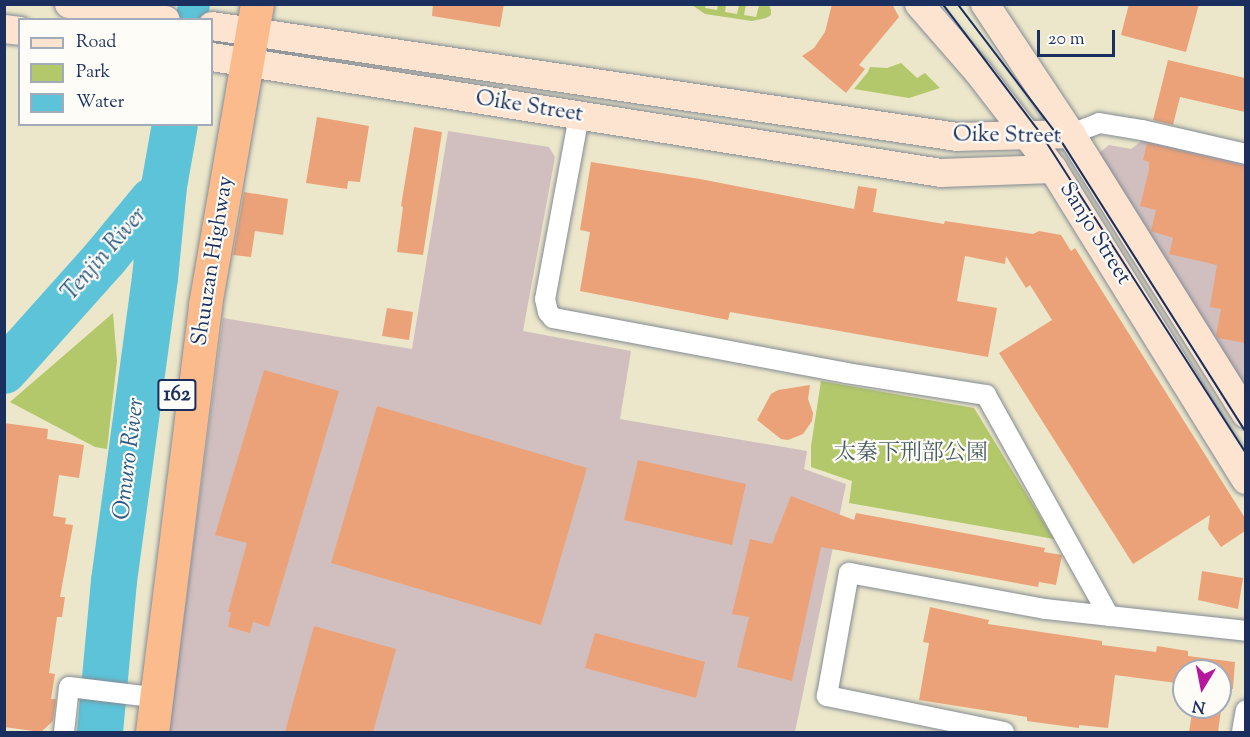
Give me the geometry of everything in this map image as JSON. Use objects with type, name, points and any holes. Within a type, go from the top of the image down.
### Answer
[{"type":"highway","name":"Shuuzan Highway","points":[[138,732],[135,695],[185,326],[231,36]]},
{"type":"highway","name":"Shuuzan Highway","points":[[152,732],[205,305],[231,36]]},
{"type":"street","points":[[69,4],[156,18]]},
{"type":"street","name":"Sanjo Street","points":[[920,4],[1028,135],[1053,169],[1245,480]]},
{"type":"street","name":"Sanjo Street","points":[[985,4],[1071,134],[1245,414]]},
{"type":"street","name":"Oike Street","points":[[231,36],[957,137],[1071,134],[1053,169],[941,173],[579,116],[231,36]]},
{"type":"street","points":[[579,116],[545,299],[548,312],[553,318],[846,373],[986,395],[1109,616]]},
{"type":"street","points":[[1071,134],[1099,123],[1142,130],[1245,154]]},
{"type":"street","points":[[1004,732],[827,696],[849,573],[1045,609],[1245,631]]},
{"type":"street","points":[[64,732],[69,687],[135,695]]},
{"type":"street","points":[[1242,732],[1245,710]]},
{"type":"shaded area","points":[[448,131],[549,147],[555,157],[523,331],[631,351],[620,419],[807,451],[804,469],[846,484],[795,732],[169,732],[223,318],[412,349]]},
{"type":"shaded area","points":[[1143,140],[1245,163],[1245,390],[1099,153],[1109,145],[1131,149]]},
{"type":"green space","points":[[692,5],[706,5],[705,8],[717,10],[718,5],[726,5],[725,12],[737,14],[739,5],[746,5],[744,15],[756,17],[759,6],[753,5],[769,5],[771,15],[752,21],[705,14]]},
{"type":"green space","points":[[901,63],[917,78],[925,73],[940,88],[909,98],[854,89],[870,67],[887,68]]},
{"type":"green space","points":[[113,313],[117,361],[107,449],[95,447],[10,402]]},
{"type":"green space","name":"太秦下刑部公園","points":[[821,381],[974,408],[1054,539],[849,503],[852,481],[811,467],[811,446]]},
{"type":"water","points":[[178,5],[210,5],[208,18],[175,18]]},
{"type":"water","points":[[157,126],[193,126],[186,172],[173,203],[179,206],[172,258],[167,257],[164,264],[143,262],[137,256],[130,254],[123,259],[102,245],[111,233],[106,227],[125,198],[135,204],[150,181]]},
{"type":"building","points":[[433,4],[504,4],[500,27],[432,16]]},
{"type":"building","points":[[832,4],[892,4],[899,17],[859,65],[865,69],[846,93],[802,56],[814,48],[825,32]]},
{"type":"building","points":[[1129,4],[1199,4],[1186,52],[1121,35]]},
{"type":"building","points":[[1168,60],[1245,78],[1245,112],[1180,97],[1173,125],[1153,120]]},
{"type":"building","points":[[317,117],[369,126],[360,182],[348,181],[347,189],[306,183]]},
{"type":"building","points":[[414,127],[442,132],[423,255],[397,252],[403,207],[401,206]]},
{"type":"building","points":[[1147,143],[1245,166],[1245,343],[1218,338],[1216,335],[1221,309],[1210,307],[1217,265],[1169,254],[1173,238],[1151,231],[1156,210],[1140,206],[1149,170],[1149,162],[1143,160]]},
{"type":"building","points":[[591,162],[700,179],[854,209],[858,186],[877,189],[873,212],[944,224],[945,221],[1033,234],[1039,231],[1061,235],[1071,251],[1075,248],[1245,518],[1245,531],[1221,547],[1208,529],[1210,515],[1133,564],[999,353],[1052,320],[1030,285],[1026,288],[1006,256],[1005,264],[965,256],[957,301],[997,308],[988,357],[730,312],[728,320],[580,291],[590,232],[580,230]]},
{"type":"building","points":[[244,192],[288,199],[283,235],[255,231],[251,257],[233,255]]},
{"type":"building","points":[[387,308],[413,312],[409,340],[382,336]]},
{"type":"building","points":[[264,370],[339,391],[269,627],[253,622],[250,633],[228,627],[231,612],[228,612],[247,543],[215,535]]},
{"type":"building","points":[[810,385],[808,399],[813,413],[812,421],[803,434],[788,440],[781,439],[757,420],[771,394],[778,390]]},
{"type":"building","points":[[377,406],[587,468],[541,625],[331,563]]},
{"type":"building","points":[[4,423],[48,429],[47,439],[84,445],[79,478],[59,475],[53,516],[66,518],[65,524],[73,525],[60,597],[65,597],[62,617],[57,617],[49,673],[55,674],[51,699],[56,699],[53,721],[41,732],[4,727]]},
{"type":"building","points":[[638,460],[746,484],[732,545],[624,520]]},
{"type":"building","points":[[791,496],[854,520],[856,513],[1045,548],[1044,552],[1062,555],[1056,585],[1039,582],[1038,587],[821,547],[792,681],[737,667],[749,617],[732,614],[750,539],[772,544]]},
{"type":"building","points":[[1202,571],[1243,578],[1238,609],[1198,600]]},
{"type":"building","points":[[930,607],[989,620],[988,624],[1102,641],[1102,645],[1156,652],[1157,646],[1188,651],[1188,656],[1212,659],[1172,659],[1172,682],[1115,675],[1108,728],[1079,725],[1079,728],[1027,721],[1027,717],[919,700],[929,643],[923,642]]},
{"type":"building","points":[[314,626],[396,649],[373,732],[285,732]]},
{"type":"building","points":[[595,633],[705,662],[696,698],[585,668]]},
{"type":"building","points":[[1232,662],[1235,662],[1232,689]]},
{"type":"building","points":[[1191,719],[1220,719],[1218,732],[1189,732]]},
{"type":"waterway","name":"Omuro River","points":[[100,732],[114,581],[155,278],[164,186],[175,126]]},
{"type":"waterway","name":"Tenjin River","points":[[4,371],[105,258],[152,201]]},
{"type":"tram line","points":[[943,4],[1042,135],[1246,453]]},
{"type":"tram line","points":[[958,4],[1057,134],[1246,432]]}]
